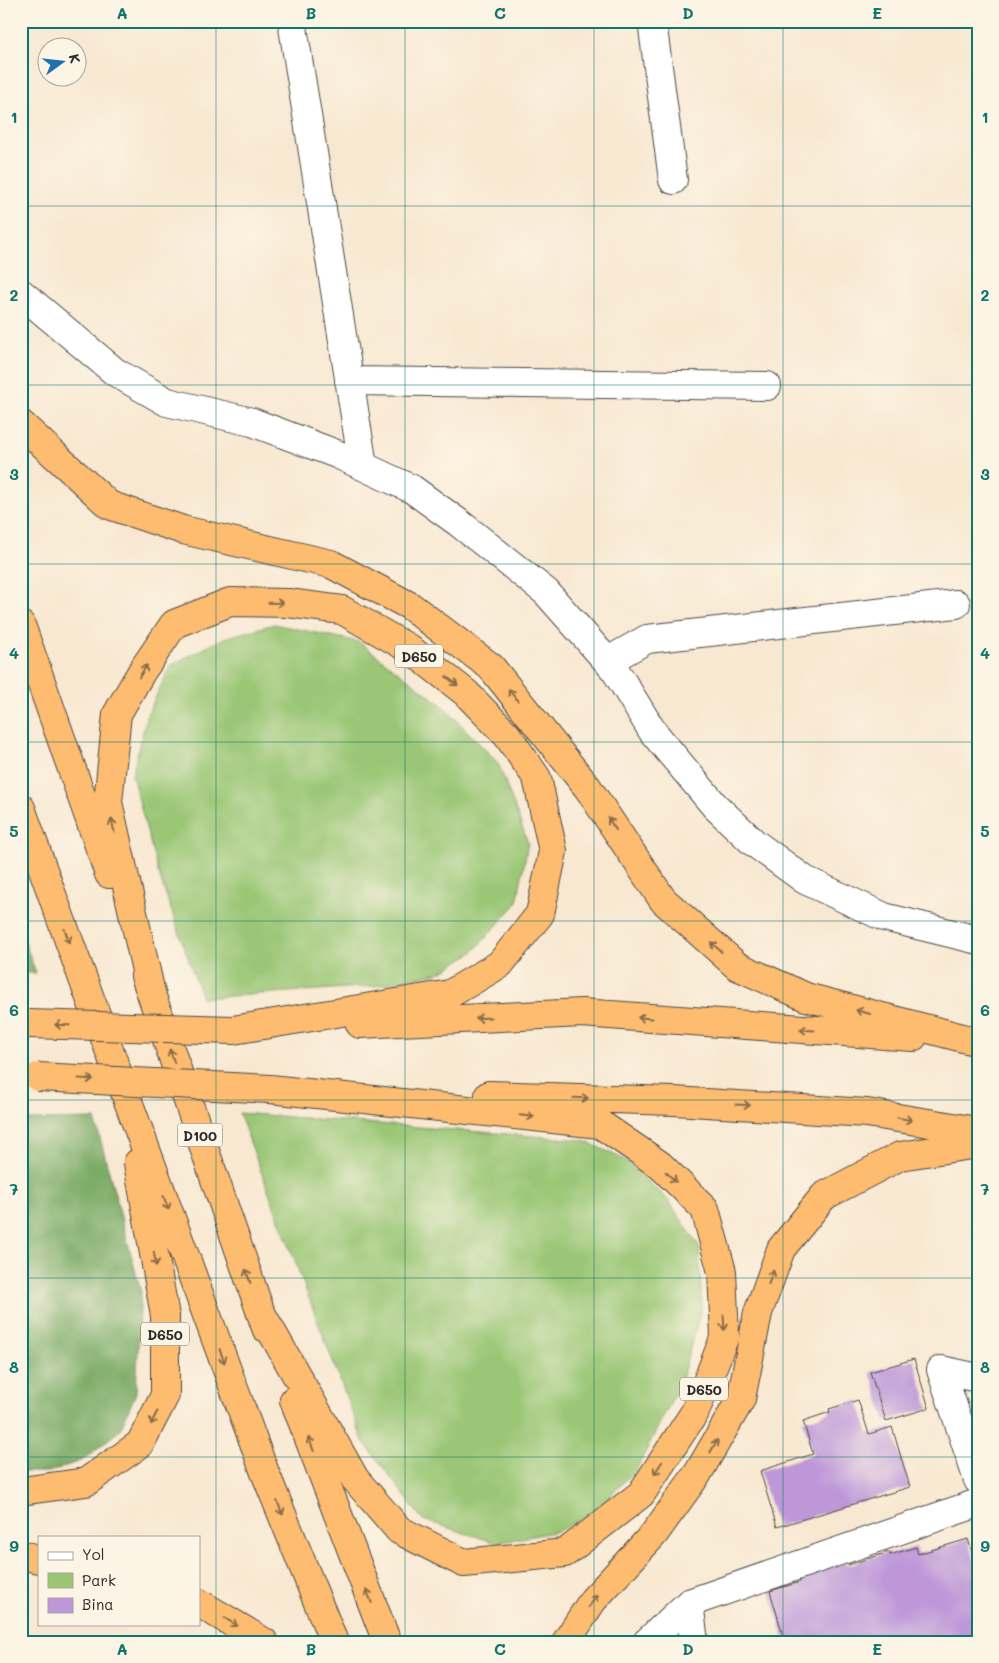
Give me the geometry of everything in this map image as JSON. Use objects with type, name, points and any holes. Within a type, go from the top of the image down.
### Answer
[{"type":"highway","name":"D650","points":[[21,424],[109,504],[183,530],[331,564],[410,606],[491,667],[588,788],[663,900],[737,966],[806,997],[978,1042]]},
{"type":"highway","name":"D650","points":[[151,993],[108,802],[117,714],[142,671],[174,624],[230,602],[288,603],[342,610],[410,649],[466,693],[507,735],[537,778],[553,851],[540,914],[500,964],[450,994],[233,1030]]},
{"type":"highway","name":"D100","points":[[21,625],[151,993],[260,1311],[387,1642]]},
{"type":"highway","points":[[21,808],[264,1470],[334,1642]]},
{"type":"highway","points":[[21,830],[55,903]]},
{"type":"highway","name":"D650","points":[[24,1023],[233,1030],[582,1014],[978,1042]]},
{"type":"highway","points":[[30,1076],[270,1089],[674,1101],[867,1113],[978,1131]]},
{"type":"highway","name":"D650","points":[[260,1311],[355,1479],[399,1530],[464,1563],[565,1553],[642,1494],[695,1412],[725,1336],[722,1272],[705,1209],[660,1166],[600,1124],[270,1089]]},
{"type":"highway","name":"D650","points":[[21,1491],[86,1482],[140,1444],[165,1395],[166,1316],[125,1090]]},
{"type":"highway","name":"D650","points":[[566,1642],[593,1600],[654,1534],[698,1473],[741,1399],[758,1313],[781,1248],[824,1196],[900,1156],[978,1144]]},
{"type":"highway","points":[[21,1555],[38,1559]]},
{"type":"highway","points":[[200,1603],[264,1642]]},
{"type":"street","points":[[292,21],[363,466]]},
{"type":"street","points":[[652,21],[673,180]]},
{"type":"street","points":[[21,292],[115,372],[167,402],[252,422],[339,455],[412,489],[459,523],[546,592],[615,670],[653,732],[715,806],[753,842],[805,880],[884,917],[978,940]]},
{"type":"street","points":[[349,381],[767,386]]},
{"type":"street","points":[[608,661],[647,639],[956,604]]},
{"type":"street","points":[[978,1378],[941,1370],[978,1480]]},
{"type":"street","points":[[647,1642],[689,1603],[978,1503]]},
{"type":"street","points":[[689,1603],[694,1642]]},
{"type":"green space","points":[[274,624],[359,642],[442,705],[498,763],[528,843],[517,903],[473,952],[441,972],[375,986],[202,998],[158,872],[132,775],[147,715],[171,665],[224,638]]},
{"type":"green space","points":[[21,931],[36,973],[21,973]]},
{"type":"green space","points":[[239,1113],[583,1140],[623,1159],[668,1200],[699,1246],[702,1307],[680,1384],[636,1470],[592,1513],[558,1531],[497,1543],[423,1520],[363,1441]]},
{"type":"green space","points":[[95,1119],[141,1292],[136,1393],[120,1430],[83,1460],[49,1472],[21,1472],[21,1120]]},
{"type":"building","points":[[914,1359],[929,1408],[886,1421],[870,1372]]},
{"type":"building","points":[[858,1400],[869,1434],[892,1427],[910,1487],[777,1527],[760,1471],[813,1454],[803,1421],[830,1412],[829,1409]]},
{"type":"building","points":[[968,1539],[978,1572],[978,1642],[785,1642],[770,1591],[800,1582],[798,1576],[847,1562],[848,1565],[889,1552],[890,1555],[916,1547],[918,1554]]}]
